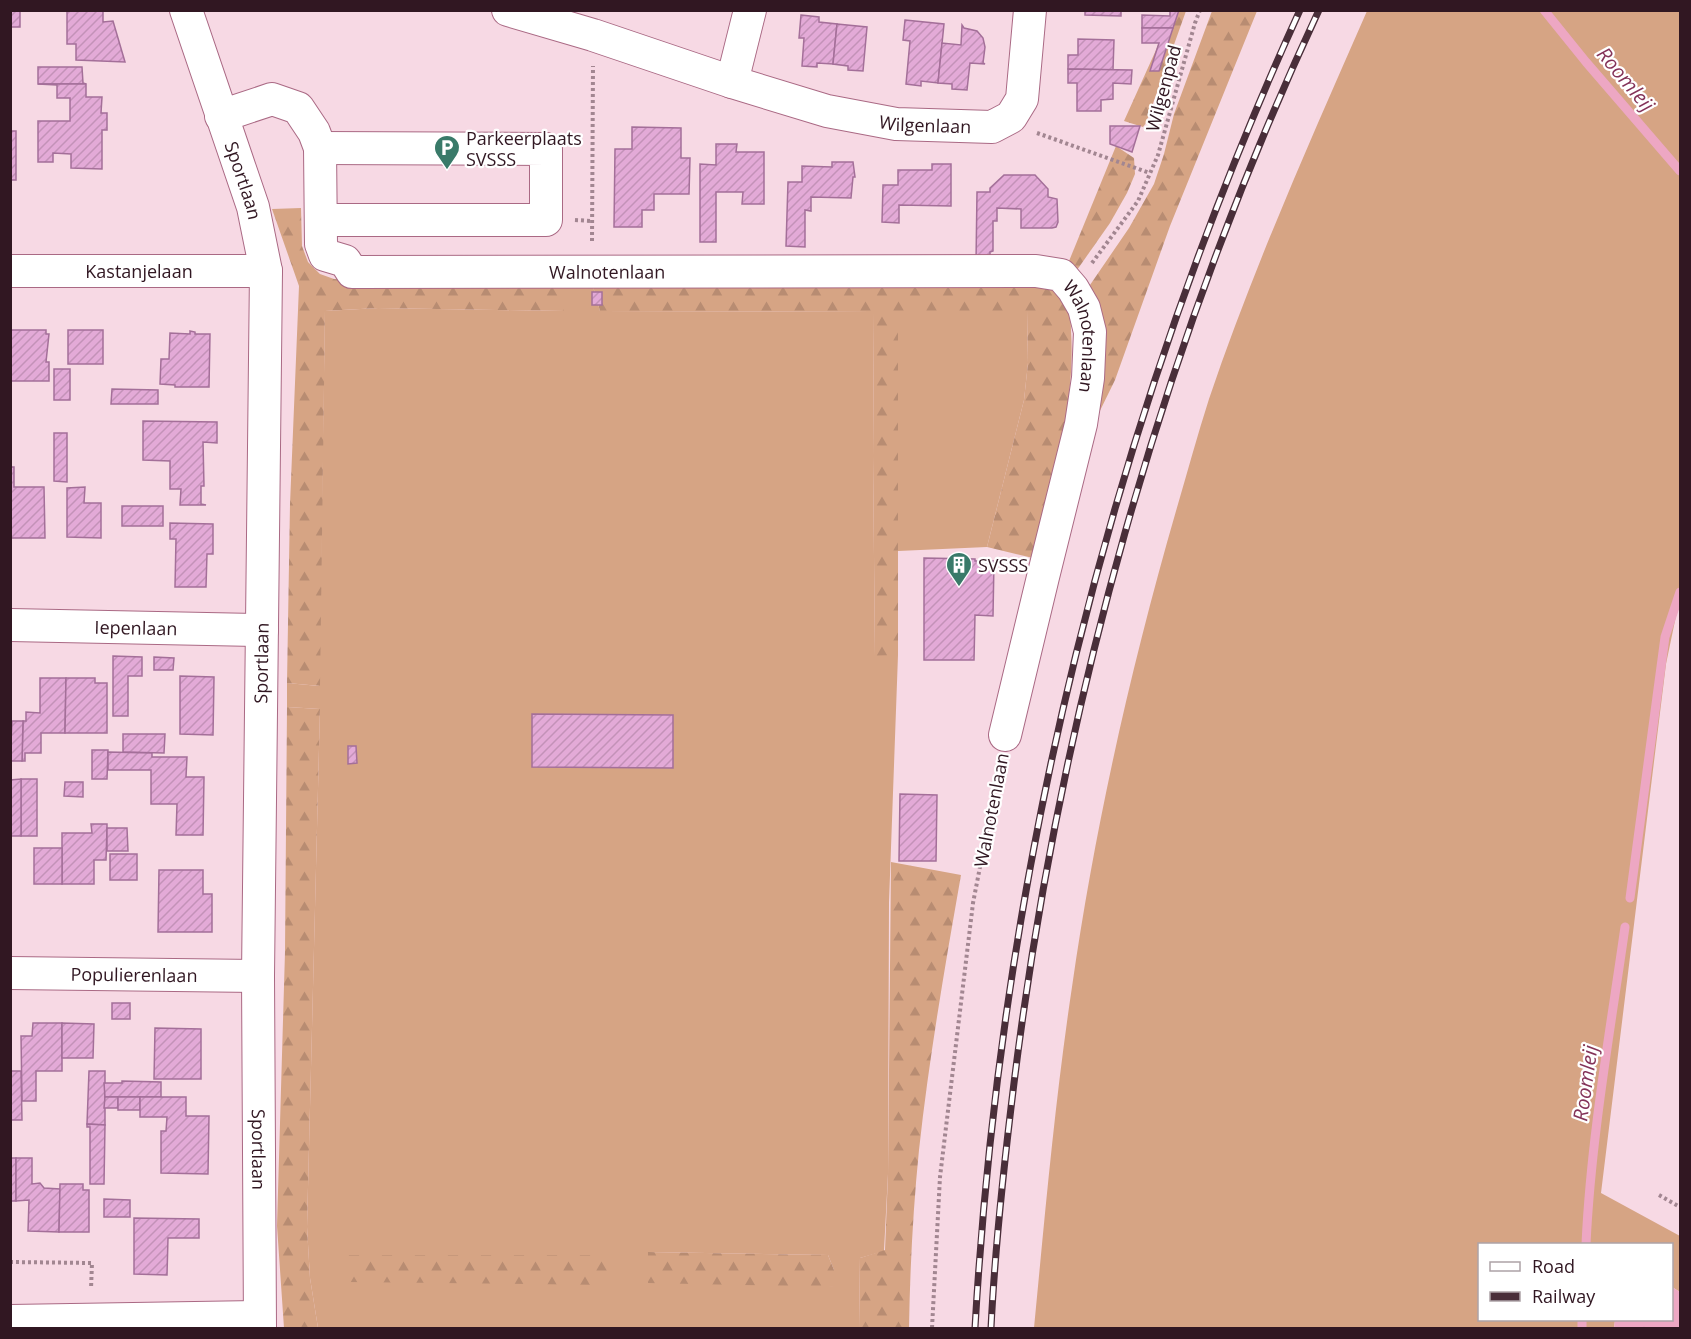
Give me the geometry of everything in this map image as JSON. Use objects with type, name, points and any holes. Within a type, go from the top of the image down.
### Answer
[{"type":"street","name":"Sportlaan","points":[[186,10],[253,207],[266,271],[258,976],[259,1323]]},
{"type":"street","name":"Wilgenlaan","points":[[508,10],[593,35],[827,111],[896,124],[992,127],[1011,117]]},
{"type":"street","points":[[732,82],[750,10]]},
{"type":"street","points":[[1011,117],[1022,99],[1030,10]]},
{"type":"street","name":"Walnotenlaan","points":[[221,116],[272,99],[298,108],[314,132],[320,148],[321,244],[325,255],[345,261],[352,272],[1036,272],[1060,275],[1074,289],[1084,308],[1090,332],[1088,378],[1082,424],[1042,577],[1005,735]]},
{"type":"street","points":[[320,148],[546,149],[546,220],[321,220]]},
{"type":"street","name":"Kastanjelaan","points":[[10,271],[266,271]]},
{"type":"street","name":"Iepenlaan","points":[[10,625],[262,630]]},
{"type":"street","name":"Populierenlaan","points":[[10,973],[258,976]]},
{"type":"street","points":[[10,1321],[259,1323]]},
{"type":"path","name":"Wilgenpad","points":[[1074,289],[1138,201],[1158,156],[1200,10]]},
{"type":"path","points":[[592,272],[593,35]]},
{"type":"path","points":[[1011,117],[1028,129],[1150,173]]},
{"type":"path","name":"Walnotenlaan","points":[[932,1329],[940,1177],[973,903],[1005,735]]},
{"type":"path","points":[[1659,1195],[1680,1207]]},
{"type":"path","points":[[10,1262],[92,1263],[90,1320]]},
{"type":"green space","points":[[1171,11],[1186,11],[1146,123],[1143,127],[1124,121],[1156,50]]},
{"type":"green space","points":[[1212,11],[1257,11],[1170,226],[1115,380],[1093,425],[1098,311],[1090,285],[1129,228],[1154,184],[1174,114]]},
{"type":"green space","points":[[1367,11],[1680,11],[1680,605],[1666,664],[1601,1193],[1680,1236],[1680,1292],[1673,1288],[1673,1243],[1478,1243],[1478,1321],[1615,1321],[1614,1328],[1034,1328],[1055,1114],[1081,927],[1103,807],[1129,688],[1200,427],[1226,349],[1284,203]]},
{"type":"green space","points":[[1116,146],[1134,158],[1135,174],[1110,223],[1077,270],[1067,266]]},
{"type":"green space","points":[[301,208],[302,246],[308,262],[320,274],[334,279],[392,282],[563,283],[564,311],[378,308],[325,311],[320,686],[287,683],[290,504],[299,286],[272,209]]},
{"type":"green space","points":[[563,283],[592,283],[600,311],[874,312],[875,655],[898,655],[889,903],[888,1174],[884,1251],[860,1258],[859,1328],[318,1328],[310,1278],[307,1227],[320,709],[287,707],[287,683],[319,686],[325,311],[378,308],[563,311]],"holes":[[[648,1252],[828,1255],[834,1270],[834,1287]]]},
{"type":"green space","points":[[592,283],[1034,285],[1057,290],[1063,295],[1069,307],[1072,360],[1070,388],[1061,445],[1033,558],[987,547],[1024,400],[1028,363],[1027,311],[898,312],[898,655],[875,656],[874,312],[600,311]]},
{"type":"green space","points":[[898,311],[1027,311],[1028,363],[1024,400],[987,547],[898,551]]},
{"type":"green space","points":[[287,707],[320,709],[307,1227],[310,1278],[318,1328],[284,1328],[277,1226],[285,952]]},
{"type":"green space","points":[[891,862],[961,875],[932,1047],[919,1150],[912,1239],[909,1328],[859,1328],[860,1258],[885,1250],[888,1174]]},
{"type":"green space","points":[[648,1252],[828,1255],[834,1270],[834,1287],[648,1283]]},
{"type":"green space","points":[[348,1255],[611,1255],[614,1271],[611,1285],[347,1282]]},
{"type":"water","points":[[1673,1288],[1680,1292],[1680,1328],[1614,1328],[1615,1321],[1673,1321]]},
{"type":"building","points":[[10,10],[20,10],[20,27],[10,27]]},
{"type":"building","points":[[67,10],[103,10],[103,22],[113,21],[125,62],[76,60],[76,44],[67,44]]},
{"type":"building","points":[[1085,10],[1121,10],[1121,16],[1085,15]]},
{"type":"building","points":[[1170,10],[1179,10],[1173,28],[1142,28],[1142,15],[1170,16]]},
{"type":"building","points":[[801,15],[819,17],[819,22],[837,24],[833,64],[817,63],[817,67],[802,66],[804,38],[799,38]]},
{"type":"building","points":[[905,20],[944,24],[938,83],[921,81],[921,86],[906,84],[910,41],[903,40]]},
{"type":"building","points":[[837,24],[867,27],[863,71],[848,70],[848,66],[833,64]]},
{"type":"building","points":[[962,25],[964,28],[977,31],[983,38],[985,47],[983,63],[985,64],[970,63],[967,90],[952,89],[952,84],[938,83],[942,43],[961,45]]},
{"type":"building","points":[[1142,28],[1173,28],[1159,71],[1150,71],[1159,43],[1142,43]]},
{"type":"building","points":[[1078,39],[1114,40],[1113,70],[1068,69],[1068,55],[1078,55]]},
{"type":"building","points":[[38,67],[82,67],[83,83],[86,84],[38,84]]},
{"type":"building","points":[[1068,69],[1132,70],[1131,84],[1113,83],[1113,99],[1101,100],[1101,111],[1077,111],[1077,83],[1068,83]]},
{"type":"building","points":[[38,84],[86,84],[86,97],[102,97],[101,113],[107,113],[107,130],[102,130],[102,169],[71,168],[71,154],[53,153],[53,162],[38,162],[38,121],[70,121],[70,98],[57,98],[57,85]]},
{"type":"building","points":[[1110,126],[1140,126],[1132,152],[1110,144]]},
{"type":"building","points":[[632,127],[681,128],[681,158],[690,158],[689,194],[654,194],[654,210],[642,210],[642,227],[614,227],[615,149],[632,149]]},
{"type":"building","points":[[10,131],[16,131],[16,180],[10,180]]},
{"type":"building","points":[[716,144],[737,144],[736,152],[764,152],[764,204],[742,204],[743,192],[716,192],[716,242],[700,242],[700,164],[716,165]]},
{"type":"building","points":[[832,162],[853,162],[855,177],[853,177],[851,198],[811,197],[811,211],[805,210],[805,247],[786,246],[788,182],[802,182],[802,166],[832,167]]},
{"type":"building","points":[[932,164],[951,164],[951,206],[899,205],[899,223],[882,222],[883,185],[898,185],[898,170],[932,170]]},
{"type":"building","points":[[1004,175],[1035,175],[1048,189],[1048,197],[1057,199],[1058,222],[1056,227],[1052,228],[1021,228],[1021,209],[997,208],[997,221],[993,221],[993,251],[990,252],[990,263],[976,263],[977,192],[990,192],[990,188]]},
{"type":"building","points":[[592,292],[602,292],[602,305],[592,305]]},
{"type":"building","points":[[10,330],[46,330],[46,334],[49,334],[46,362],[49,362],[49,381],[10,381]]},
{"type":"building","points":[[68,330],[103,330],[103,364],[68,364]]},
{"type":"building","points":[[190,331],[195,334],[210,334],[209,387],[175,387],[175,385],[160,384],[161,359],[169,359],[170,333],[190,334]]},
{"type":"building","points":[[54,369],[70,369],[70,400],[54,400]]},
{"type":"building","points":[[112,389],[158,390],[158,404],[111,404]]},
{"type":"building","points":[[143,421],[217,422],[217,443],[203,442],[204,486],[201,486],[201,504],[206,505],[180,505],[181,489],[170,489],[170,461],[143,460]]},
{"type":"building","points":[[54,433],[67,433],[67,482],[54,481]]},
{"type":"building","points":[[10,467],[14,467],[14,487],[44,487],[45,538],[10,538]]},
{"type":"building","points":[[85,487],[84,503],[101,503],[101,538],[67,537],[67,488]]},
{"type":"building","points":[[122,506],[163,506],[163,526],[122,526]]},
{"type":"building","points":[[170,523],[213,524],[213,554],[207,554],[206,587],[175,587],[176,539],[170,539]]},
{"type":"building","name":"SVSSS","points":[[924,558],[994,561],[993,616],[975,615],[974,660],[924,660]]},
{"type":"building","points":[[113,656],[142,657],[142,676],[128,676],[128,716],[113,716]]},
{"type":"building","points":[[154,657],[174,658],[173,670],[154,670]]},
{"type":"building","points":[[180,676],[214,677],[213,735],[180,734]]},
{"type":"building","points":[[40,678],[66,678],[65,733],[41,733],[41,753],[25,753],[25,761],[22,761],[23,721],[26,721],[26,712],[40,713]]},
{"type":"building","points":[[66,678],[95,678],[95,683],[107,683],[107,733],[65,733]]},
{"type":"building","points":[[532,714],[673,715],[673,768],[532,767]]},
{"type":"building","points":[[12,721],[23,721],[22,761],[10,761]]},
{"type":"building","points":[[123,734],[165,734],[164,753],[123,752]]},
{"type":"building","points":[[348,746],[356,746],[357,763],[348,764]]},
{"type":"building","points":[[92,750],[108,750],[107,779],[92,779]]},
{"type":"building","points":[[108,752],[152,753],[152,757],[187,757],[186,777],[204,777],[203,835],[176,835],[177,804],[151,804],[151,770],[108,770]]},
{"type":"building","points":[[21,779],[37,779],[37,836],[21,836]]},
{"type":"building","points":[[21,779],[21,836],[10,836],[10,780]]},
{"type":"building","points":[[65,782],[83,782],[83,797],[64,796]]},
{"type":"building","points":[[900,794],[937,795],[936,861],[899,861]]},
{"type":"building","points":[[91,824],[107,824],[106,860],[94,860],[94,884],[62,884],[62,833],[92,833]]},
{"type":"building","points":[[107,828],[127,828],[128,851],[107,851]]},
{"type":"building","points":[[34,848],[62,848],[62,884],[34,884]]},
{"type":"building","points":[[110,854],[137,854],[137,880],[110,880]]},
{"type":"building","points":[[159,870],[203,870],[203,894],[212,894],[212,932],[158,932]]},
{"type":"building","points":[[112,1003],[130,1003],[130,1019],[112,1019]]},
{"type":"building","points":[[33,1023],[62,1023],[62,1071],[36,1071],[36,1101],[22,1101],[21,1036],[32,1036]]},
{"type":"building","points":[[62,1023],[94,1024],[93,1058],[62,1058]]},
{"type":"building","points":[[155,1028],[201,1029],[201,1079],[154,1079]]},
{"type":"building","points":[[10,1071],[21,1071],[22,1120],[10,1120]]},
{"type":"building","points":[[89,1071],[105,1071],[105,1125],[87,1124]]},
{"type":"building","points":[[122,1081],[161,1082],[161,1097],[105,1097],[104,1083],[122,1083]]},
{"type":"building","points":[[105,1097],[118,1097],[118,1108],[104,1108]]},
{"type":"building","points":[[118,1097],[140,1097],[140,1110],[118,1110]]},
{"type":"building","points":[[140,1097],[186,1097],[186,1116],[209,1116],[208,1174],[161,1173],[161,1131],[166,1131],[167,1117],[140,1117]]},
{"type":"building","points":[[87,1124],[105,1125],[104,1184],[90,1184],[90,1127],[87,1127]]},
{"type":"building","points":[[10,1158],[16,1158],[16,1201],[10,1201]]},
{"type":"building","points":[[16,1158],[32,1158],[32,1184],[40,1183],[44,1188],[60,1189],[59,1232],[28,1231],[29,1200],[16,1201]]},
{"type":"building","points":[[60,1184],[83,1184],[83,1190],[89,1190],[89,1232],[59,1232]]},
{"type":"building","points":[[104,1199],[130,1200],[130,1217],[104,1217]]},
{"type":"building","points":[[134,1218],[199,1219],[199,1238],[168,1238],[167,1275],[134,1274]]},
{"type":"waterway","name":"Roomleij","points":[[1544,10],[1680,171]]},
{"type":"waterway","name":"Roomleij","points":[[1630,898],[1665,637],[1680,592]]},
{"type":"waterway","name":"Roomleij","points":[[1586,1243],[1597,1125],[1625,927]]},
{"type":"waterway","name":"Roomleij","points":[[1582,1321],[1582,1328]]},
{"type":"railway","points":[[975,1328],[989,1158],[1010,989],[1039,821],[1076,654],[1121,490],[1173,327],[1233,167],[1300,10]]},
{"type":"railway","points":[[991,1328],[997,1236],[1007,1144],[1034,945],[1059,807],[1089,670],[1124,534],[1165,400],[1211,268],[1262,138],[1319,10]]},
{"type":"place","name":"Parkeerplaats SVSSS","points":[[447,171]]},
{"type":"place","name":"SVSSS","points":[[959,588]]}]
